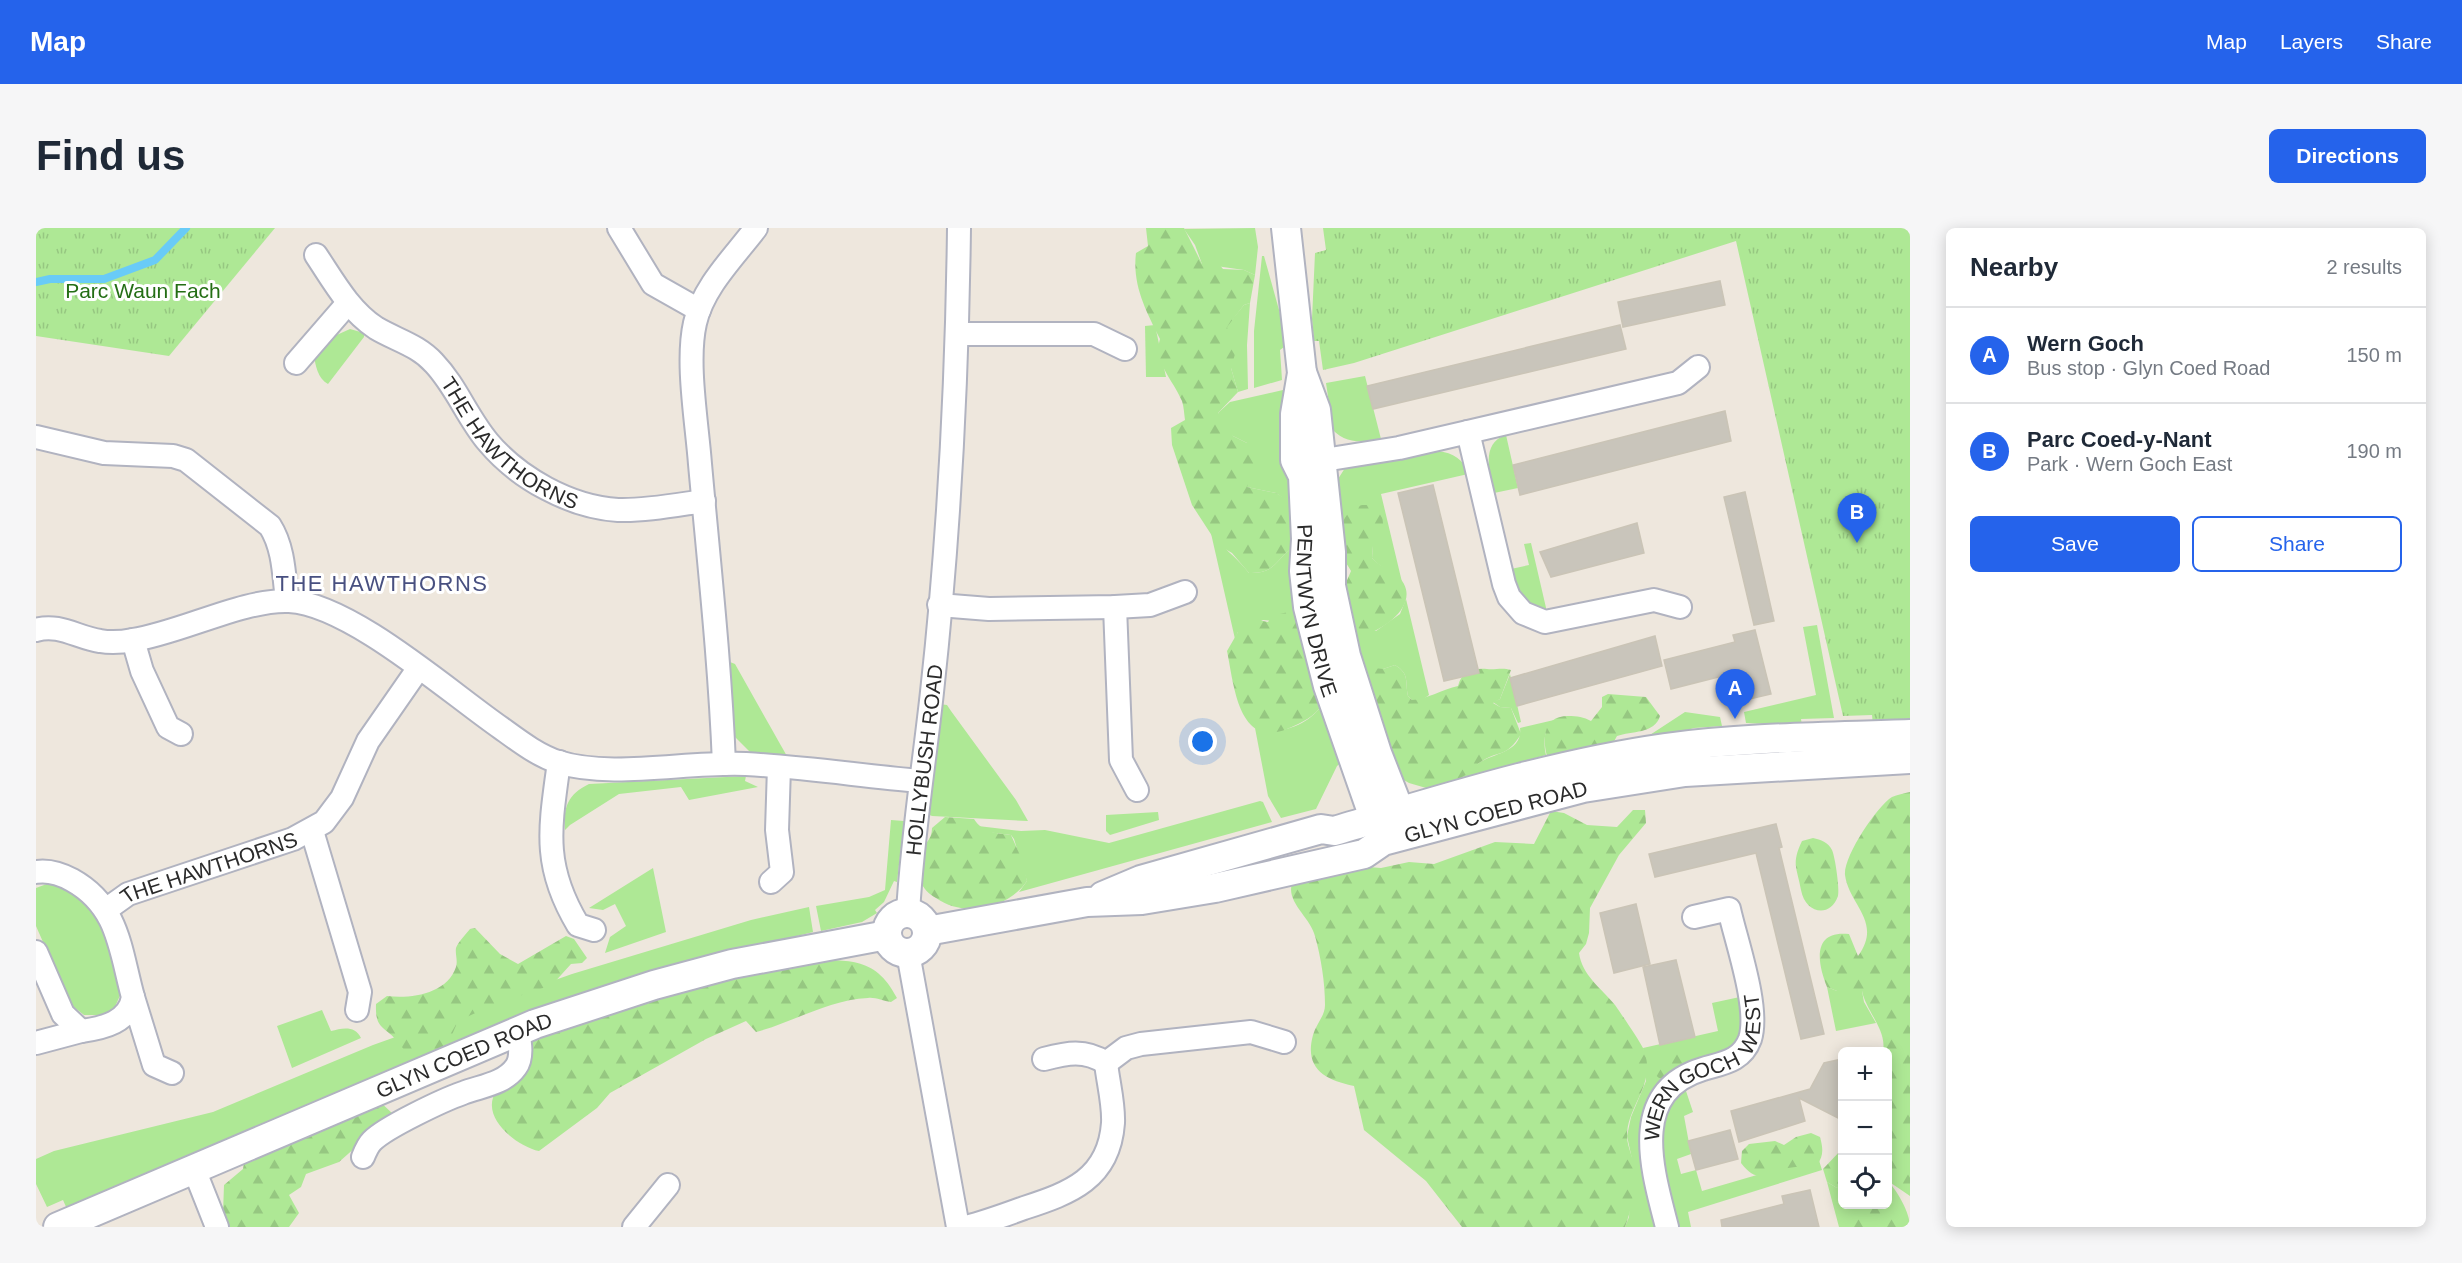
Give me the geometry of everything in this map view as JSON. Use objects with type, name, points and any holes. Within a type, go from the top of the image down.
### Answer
[{"type":"street","points":[[619,228],[653,284],[699,310]]},
{"type":"street","points":[[724,764],[719,658],[704,501],[693,344],[699,310],[709,289],[756,228]]},
{"type":"street","name":"HOLLYBUSH ROAD","points":[[918,922],[920,781],[932,692],[951,461],[958,334],[959,228]]},
{"type":"street","name":"PENTWYN DRIVE","points":[[1286,228],[1302,373],[1316,410],[1304,571],[1308,607],[1328,686],[1359,777],[1392,827]]},
{"type":"street","name":"THE HAWTHORNS","points":[[316,255],[348,303],[379,329],[417,348],[433,361],[487,441],[502,457],[535,482],[571,499],[618,510],[704,501]]},
{"type":"street","points":[[296,363],[348,303]]},
{"type":"street","points":[[958,334],[1094,334],[1125,350]]},
{"type":"street","points":[[1312,472],[1330,459],[1400,448],[1678,383],[1698,367]]},
{"type":"street","points":[[1468,432],[1504,585],[1509,597],[1522,613],[1545,622],[1654,600],[1680,608]]},
{"type":"street","points":[[36,437],[104,453],[173,456],[186,460],[270,526],[277,537],[287,601]]},
{"type":"street","name":"PENTWYN DRIVE","points":[[1312,472],[1331,552],[1331,586],[1338,622],[1392,827]]},
{"type":"street","points":[[939,605],[989,609],[1115,607],[1150,605],[1185,592]]},
{"type":"street","points":[[36,630],[66,630],[100,641],[133,640],[265,604],[287,601],[316,606],[333,612],[373,636],[526,746],[559,762],[596,768],[724,764],[920,781]]},
{"type":"street","points":[[1115,607],[1121,760],[1137,790]]},
{"type":"street","points":[[133,640],[142,671],[168,727],[181,734]]},
{"type":"street","name":"THE HAWTHORNS","points":[[107,909],[128,894],[312,831],[324,822],[342,798],[368,741],[418,669]]},
{"type":"street","name":"GLYN COED ROAD","points":[[918,922],[1087,902],[1142,900],[1278,876],[1364,855],[1392,827],[1520,778],[1662,749],[1716,743],[1910,734]]},
{"type":"street","name":"GLYN COED ROAD","points":[[1087,902],[1141,880],[1321,829],[1334,831],[1392,827],[1583,788],[1685,772],[1910,759]]},
{"type":"street","points":[[559,762],[552,814],[552,862],[566,904],[578,925],[594,930]]},
{"type":"street","points":[[771,882],[782,872],[777,830],[779,767]]},
{"type":"street","points":[[1321,829],[1353,795],[1359,777]]},
{"type":"street","name":"THE HAWTHORNS","points":[[312,831],[360,992],[357,1010]]},
{"type":"street","name":"THE HAWTHORNS","points":[[36,872],[53,872],[68,878],[95,895],[107,909],[154,1065],[171,1073]]},
{"type":"street","name":"WERN GOCH WEST","points":[[1667,1227],[1650,1160],[1650,1135],[1655,1113],[1669,1091],[1686,1075],[1724,1064],[1745,1050],[1753,1025],[1749,995],[1729,909],[1695,917]]},
{"type":"street","points":[[918,922],[895,917],[888,928],[897,944],[958,1227]]},
{"type":"street","name":"GLYN COED ROAD","points":[[58,1227],[518,1030],[654,985],[732,964],[816,946],[897,944]]},
{"type":"street","points":[[36,952],[63,1014],[81,1031]]},
{"type":"street","points":[[36,1043],[118,1021],[132,1006],[133,997]]},
{"type":"street","points":[[363,1157],[372,1141],[398,1125],[462,1093],[489,1085],[509,1074],[517,1066],[520,1055],[518,1030]]},
{"type":"street","points":[[1106,1063],[1126,1048],[1141,1044],[1251,1032],[1284,1042]]},
{"type":"street","points":[[966,1227],[1065,1195],[1092,1174],[1103,1160],[1110,1142],[1113,1120],[1106,1063],[1094,1055],[1080,1052],[1044,1059]]},
{"type":"street","points":[[194,1169],[218,1227]]},
{"type":"street","points":[[634,1227],[668,1185]]},
{"type":"green space","name":"Parc Waun Fach","points":[[36,228],[275,228],[169,356],[36,336]]},
{"type":"green space","points":[[1146,228],[1184,228],[1202,264],[1219,264],[1223,269],[1244,270],[1255,275],[1250,303],[1244,305],[1227,327],[1235,354],[1231,368],[1238,392],[1218,413],[1231,423],[1233,436],[1247,443],[1255,452],[1255,464],[1247,487],[1276,493],[1293,503],[1294,547],[1265,571],[1249,573],[1232,553],[1218,545],[1192,505],[1172,445],[1171,428],[1185,420],[1183,403],[1159,356],[1160,339],[1145,308],[1136,276],[1136,253],[1148,246]]},
{"type":"green space","points":[[1255,228],[1258,247],[1255,275],[1244,270],[1202,264],[1195,245],[1184,229]]},
{"type":"green space","points":[[1323,228],[1910,228],[1910,724],[1873,725],[1872,715],[1843,716],[1736,241],[1354,363],[1323,370],[1319,341],[1314,341],[1312,319],[1315,253],[1326,250]]},
{"type":"green space","points":[[1262,256],[1264,256],[1284,328],[1284,347],[1280,350],[1282,380],[1254,388],[1254,331]]},
{"type":"green space","points":[[1250,303],[1247,345],[1248,389],[1238,392],[1231,368],[1226,327],[1244,305]]},
{"type":"green space","points":[[1155,325],[1166,377],[1146,377],[1145,326]]},
{"type":"green space","points":[[350,329],[364,333],[364,337],[328,384],[319,375],[314,354],[330,338]]},
{"type":"green space","points":[[1365,376],[1381,439],[1352,441],[1340,436],[1328,425],[1330,410],[1326,383]]},
{"type":"green space","points":[[1283,390],[1289,502],[1276,493],[1247,487],[1247,443],[1233,436],[1218,413],[1230,402]]},
{"type":"green space","points":[[1506,435],[1518,488],[1494,493],[1489,468],[1490,452],[1498,439]]},
{"type":"green space","points":[[1438,451],[1457,458],[1464,464],[1468,474],[1381,494],[1402,582],[1372,558],[1373,546],[1336,532],[1333,487],[1345,468],[1355,464]]},
{"type":"green space","points":[[1362,505],[1371,505],[1382,513],[1384,534],[1373,546],[1372,558],[1395,574],[1403,583],[1406,592],[1405,602],[1394,618],[1375,631],[1366,634],[1353,624],[1345,585],[1351,571],[1339,552],[1335,540],[1342,521],[1351,511]]},
{"type":"green space","points":[[1210,529],[1218,541],[1249,573],[1270,569],[1294,547],[1304,623],[1263,620],[1238,632],[1235,639]]},
{"type":"green space","points":[[1531,543],[1547,612],[1527,602],[1519,591],[1511,569],[1529,565],[1524,544]]},
{"type":"green space","points":[[1406,599],[1429,695],[1422,700],[1412,700],[1408,696],[1405,675],[1395,665],[1383,669],[1367,687],[1353,624],[1376,631],[1400,614]]},
{"type":"green space","points":[[1288,612],[1304,623],[1324,702],[1317,712],[1303,721],[1287,729],[1271,733],[1258,730],[1248,722],[1241,710],[1232,680],[1227,651],[1238,632],[1238,623],[1248,618],[1268,622],[1272,616]]},
{"type":"green space","points":[[1817,625],[1834,718],[1801,719],[1802,726],[1746,723],[1744,712],[1816,695],[1803,627]]},
{"type":"green space","points":[[730,662],[735,664],[788,758],[752,754],[735,737]]},
{"type":"green space","points":[[1395,665],[1405,675],[1408,696],[1412,700],[1458,686],[1462,677],[1473,670],[1511,670],[1500,699],[1493,703],[1500,707],[1511,708],[1521,734],[1511,747],[1486,759],[1469,773],[1447,784],[1433,790],[1409,783],[1397,776],[1367,677],[1374,668],[1383,669]]},
{"type":"green space","points":[[1510,674],[1521,722],[1518,723],[1511,708],[1500,707],[1493,702],[1500,699]]},
{"type":"green space","points":[[1608,694],[1646,697],[1660,716],[1657,722],[1648,729],[1617,736],[1606,756],[1549,762],[1545,747],[1548,726],[1559,717],[1580,717],[1591,721],[1602,707],[1602,697]]},
{"type":"green space","points":[[1324,702],[1343,761],[1337,766],[1316,809],[1281,818],[1268,796],[1255,728],[1275,731],[1294,727],[1311,717]]},
{"type":"green space","points":[[939,704],[947,705],[1016,800],[1028,821],[932,816],[925,813]]},
{"type":"green space","points":[[1685,712],[1720,717],[1722,726],[1694,728],[1633,746]]},
{"type":"green space","points":[[1554,720],[1545,736],[1546,755],[1451,782],[1485,760],[1512,747],[1520,736],[1520,728]]},
{"type":"green space","points":[[746,776],[745,781],[758,787],[689,800],[681,787],[619,794],[565,830],[568,802],[576,792],[589,784]]},
{"type":"green space","points":[[1910,792],[1910,1196],[1892,1184],[1892,1047],[1883,1047],[1879,1028],[1862,991],[1837,991],[1827,987],[1820,958],[1823,942],[1837,934],[1849,934],[1858,956],[1865,944],[1866,923],[1848,886],[1845,875],[1846,867],[1855,845],[1878,810],[1892,797]]},
{"type":"green space","points":[[1263,802],[1272,822],[1019,892],[1027,881],[1014,839],[1011,835],[987,832],[978,826],[1021,831],[1045,830],[1109,843]]},
{"type":"green space","points":[[1633,810],[1645,810],[1646,823],[1619,855],[1590,908],[1589,933],[1586,944],[1579,953],[1588,975],[1615,1005],[1638,1039],[1647,1061],[1645,1083],[1628,1125],[1627,1141],[1634,1163],[1635,1179],[1631,1208],[1625,1227],[1462,1227],[1426,1181],[1364,1130],[1354,1086],[1325,1076],[1314,1064],[1311,1046],[1314,1031],[1325,1009],[1325,996],[1321,961],[1315,936],[1292,894],[1291,887],[1294,879],[1356,866],[1381,868],[1409,862],[1434,864],[1495,842],[1534,844],[1551,811],[1564,813],[1587,825],[1617,827]]},
{"type":"green space","points":[[1158,812],[1159,820],[1110,835],[1106,831],[1106,815]]},
{"type":"green space","points":[[945,817],[974,819],[986,830],[1011,835],[1023,862],[1027,881],[1019,891],[997,904],[972,909],[947,904],[927,891],[921,881],[921,852],[930,838],[932,828]]},
{"type":"green space","points":[[891,820],[904,821],[897,882],[894,881],[884,902],[875,910],[877,913],[862,922],[821,931],[816,906],[869,897],[885,890]]},
{"type":"green space","points":[[1813,838],[1830,847],[1837,873],[1838,896],[1829,908],[1824,910],[1812,908],[1803,898],[1796,865],[1802,841]]},
{"type":"green space","points":[[653,868],[666,932],[605,953],[610,937],[626,926],[615,904],[603,910],[589,908]]},
{"type":"green space","points":[[52,882],[86,901],[102,918],[122,991],[114,1009],[105,1015],[84,1015],[70,1004],[36,926],[36,888]]},
{"type":"green space","points":[[809,907],[813,932],[633,977],[523,1015],[67,1209],[63,1200],[47,1207],[36,1184],[36,1159],[54,1151],[213,1112],[373,1045],[572,974],[751,920]]},
{"type":"green space","points":[[475,928],[500,954],[518,964],[566,936],[574,939],[587,958],[582,963],[571,964],[552,985],[495,1004],[458,1021],[451,1037],[451,1047],[421,1065],[381,1026],[377,1019],[376,1004],[387,996],[407,997],[427,993],[445,983],[456,967],[457,946],[470,929]]},
{"type":"green space","points":[[804,958],[846,961],[869,967],[879,973],[897,998],[891,1002],[871,998],[839,1003],[756,1032],[746,1021],[706,1039],[610,1093],[597,1108],[539,1151],[520,1143],[502,1128],[496,1119],[492,1110],[492,1100],[502,1084],[524,1071],[533,1030],[676,989],[688,992],[703,981]]},
{"type":"green space","points":[[1827,987],[1837,991],[1862,991],[1864,1002],[1876,1023],[1836,1031]]},
{"type":"green space","points":[[1749,995],[1750,1039],[1682,1079],[1693,1112],[1684,1116],[1691,1154],[1677,1159],[1681,1174],[1696,1170],[1702,1191],[1818,1157],[1822,1170],[1688,1212],[1691,1227],[1625,1227],[1629,1217],[1632,1159],[1627,1136],[1631,1117],[1646,1081],[1643,1048],[1718,1031],[1712,1003]]},
{"type":"green space","points":[[322,1010],[331,1031],[352,1029],[361,1038],[292,1068],[277,1026]]},
{"type":"green space","points":[[1668,1050],[1677,1050],[1683,1057],[1684,1069],[1669,1080],[1659,1078],[1652,1072],[1655,1058]]},
{"type":"green space","points":[[377,1099],[393,1114],[339,1162],[306,1174],[301,1187],[289,1195],[299,1213],[289,1227],[227,1227],[223,1213],[224,1185],[243,1169],[244,1162]]},
{"type":"green space","points":[[1811,1133],[1820,1137],[1822,1145],[1822,1155],[1817,1165],[1788,1168],[1758,1176],[1741,1163],[1742,1151],[1749,1144],[1775,1141],[1784,1145],[1796,1137]]},
{"type":"green space","points":[[1838,1153],[1838,1188],[1827,1182],[1823,1169]]},
{"type":"green space","points":[[1827,1182],[1837,1188],[1838,1209],[1892,1209],[1892,1186],[1908,1215],[1910,1227],[1839,1227]]},
{"type":"green space","points":[[1892,1208],[1907,1227],[1852,1227],[1856,1212],[1859,1209]]},
{"type":"building","points":[[1720,281],[1725,305],[1623,327],[1618,302]]},
{"type":"building","points":[[1620,325],[1626,349],[1373,409],[1367,386]]},
{"type":"building","points":[[1725,411],[1731,441],[1520,495],[1513,465]]},
{"type":"building","points":[[1433,485],[1479,673],[1444,681],[1398,493]]},
{"type":"building","points":[[1745,492],[1774,621],[1754,625],[1724,497]]},
{"type":"building","points":[[1637,523],[1644,553],[1551,577],[1540,552]]},
{"type":"building","points":[[1755,630],[1771,694],[1749,699],[1742,671],[1671,689],[1664,660],[1735,642],[1733,635]]},
{"type":"building","points":[[1655,636],[1662,666],[1517,706],[1510,678]]},
{"type":"building","points":[[1776,824],[1782,847],[1779,848],[1824,1034],[1801,1039],[1756,853],[1655,877],[1649,854]]},
{"type":"building","points":[[1636,904],[1650,964],[1614,973],[1600,913]]},
{"type":"building","points":[[1676,960],[1695,1037],[1660,1045],[1643,967]]},
{"type":"building","points":[[1838,1060],[1838,1118],[1799,1098],[1805,1121],[1739,1142],[1731,1111],[1810,1089],[1824,1063]]},
{"type":"building","points":[[1730,1130],[1738,1159],[1696,1170],[1688,1141]]},
{"type":"building","points":[[1810,1190],[1819,1227],[1722,1227],[1721,1220],[1784,1204],[1782,1196]]},
{"type":"waterway","points":[[36,282],[50,279],[104,279],[155,260],[186,228]]},
{"type":"place","name":"Parc Coed-y-Nant","points":[[1857,543]]},
{"type":"place","name":"Wern Goch","points":[[1735,719]]},
{"type":"district","name":"THE HAWTHORNS","points":[[382,583]]}]
